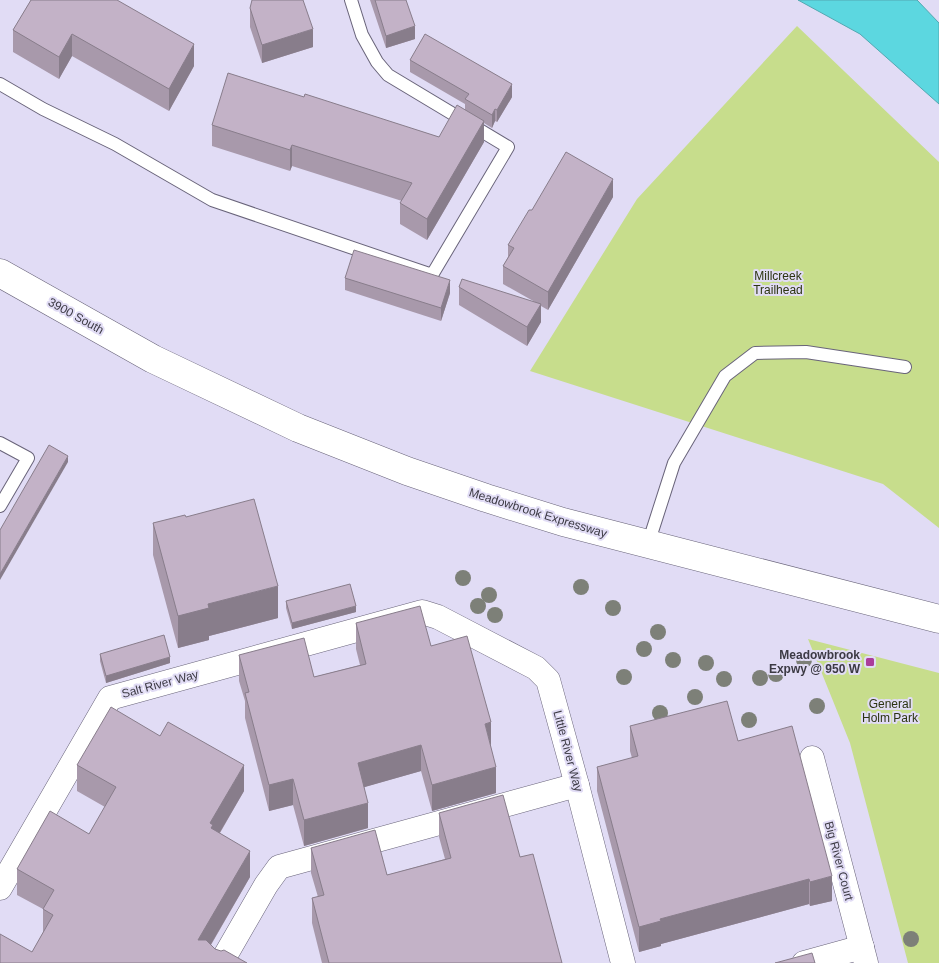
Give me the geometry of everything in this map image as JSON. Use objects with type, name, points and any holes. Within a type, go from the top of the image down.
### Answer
[{"type":"main road","name":"3900 South","points":[[0,273],[153,360]]},
{"type":"main road","name":"Meadowbrook Expressway","points":[[153,360],[298,428],[407,471],[486,498],[563,522],[939,619]]},
{"type":"street","name":"Little River Way","points":[[422,612],[438,617],[536,668],[548,680],[623,963]]},
{"type":"street","name":"Salt River Way","points":[[0,888],[110,698],[422,612]]},
{"type":"street","name":"Big River Court","points":[[812,758],[864,955]]},
{"type":"street","points":[[221,963],[266,885],[279,867],[577,785]]},
{"type":"street","points":[[804,963],[864,955]]},
{"type":"lane","points":[[0,84],[43,109],[115,144],[212,200],[432,275],[508,147],[388,75],[377,62],[362,35],[351,0]]},
{"type":"lane","points":[[648,544],[674,463],[725,376],[755,353],[806,352],[905,367]]},
{"type":"lane","points":[[0,443],[28,458],[0,506]]},
{"type":"green space","name":"Millcreek Trailhead","points":[[797,26],[939,162],[939,528],[883,484],[530,371],[637,199]]},
{"type":"green space","name":"General Holm Park","points":[[808,639],[939,673],[939,963],[908,963],[850,743]]},
{"type":"shaded area","points":[[798,0],[917,0],[939,23],[939,104],[860,34]]},
{"type":"building","points":[[31,0],[117,0],[194,44],[169,89],[72,34],[59,57],[13,30]]},
{"type":"building","points":[[252,0],[303,0],[313,29],[262,45],[250,8]]},
{"type":"building","points":[[375,0],[406,0],[415,26],[386,36]]},
{"type":"building","points":[[425,34],[512,84],[492,115],[465,99],[469,94],[410,60]]},
{"type":"building","points":[[228,73],[304,97],[305,94],[439,137],[457,105],[484,121],[427,219],[400,203],[412,183],[292,145],[290,150],[212,125]]},
{"type":"building","points":[[566,152],[613,179],[548,292],[503,266],[514,248],[508,245],[529,210],[532,210]]},
{"type":"building","points":[[354,250],[450,280],[441,308],[345,278]]},
{"type":"building","points":[[462,279],[541,304],[527,327],[459,287]]},
{"type":"building","points":[[49,445],[68,456],[0,574],[0,530]]},
{"type":"building","points":[[254,499],[278,586],[208,604],[209,608],[178,616],[153,523],[185,515],[186,517]]},
{"type":"building","points":[[350,584],[356,606],[292,623],[286,601]]},
{"type":"building","points":[[420,606],[431,646],[467,636],[491,722],[485,724],[496,767],[432,785],[421,745],[358,763],[368,803],[304,820],[293,779],[269,785],[245,693],[249,692],[239,655],[304,638],[314,677],[366,664],[356,623]]},
{"type":"building","points":[[164,635],[170,657],[106,676],[100,654]]},
{"type":"building","points":[[727,701],[738,741],[792,726],[832,876],[810,882],[809,879],[660,919],[661,921],[639,927],[597,767],[638,756],[630,726]]},
{"type":"building","points":[[111,707],[160,736],[168,722],[244,765],[210,823],[213,825],[211,828],[250,851],[198,940],[206,940],[215,949],[224,950],[247,963],[0,963],[0,934],[32,952],[53,915],[43,909],[54,890],[17,869],[50,811],[89,834],[116,787],[77,765]]},
{"type":"building","points":[[503,795],[520,857],[533,854],[562,963],[329,963],[312,898],[324,895],[311,848],[375,830],[387,875],[451,858],[439,813]]},
{"type":"building","points":[[812,953],[815,963],[775,963]]},
{"type":"place","name":"Meadowbrook Expwy @ 950 W","points":[[870,662]]}]
